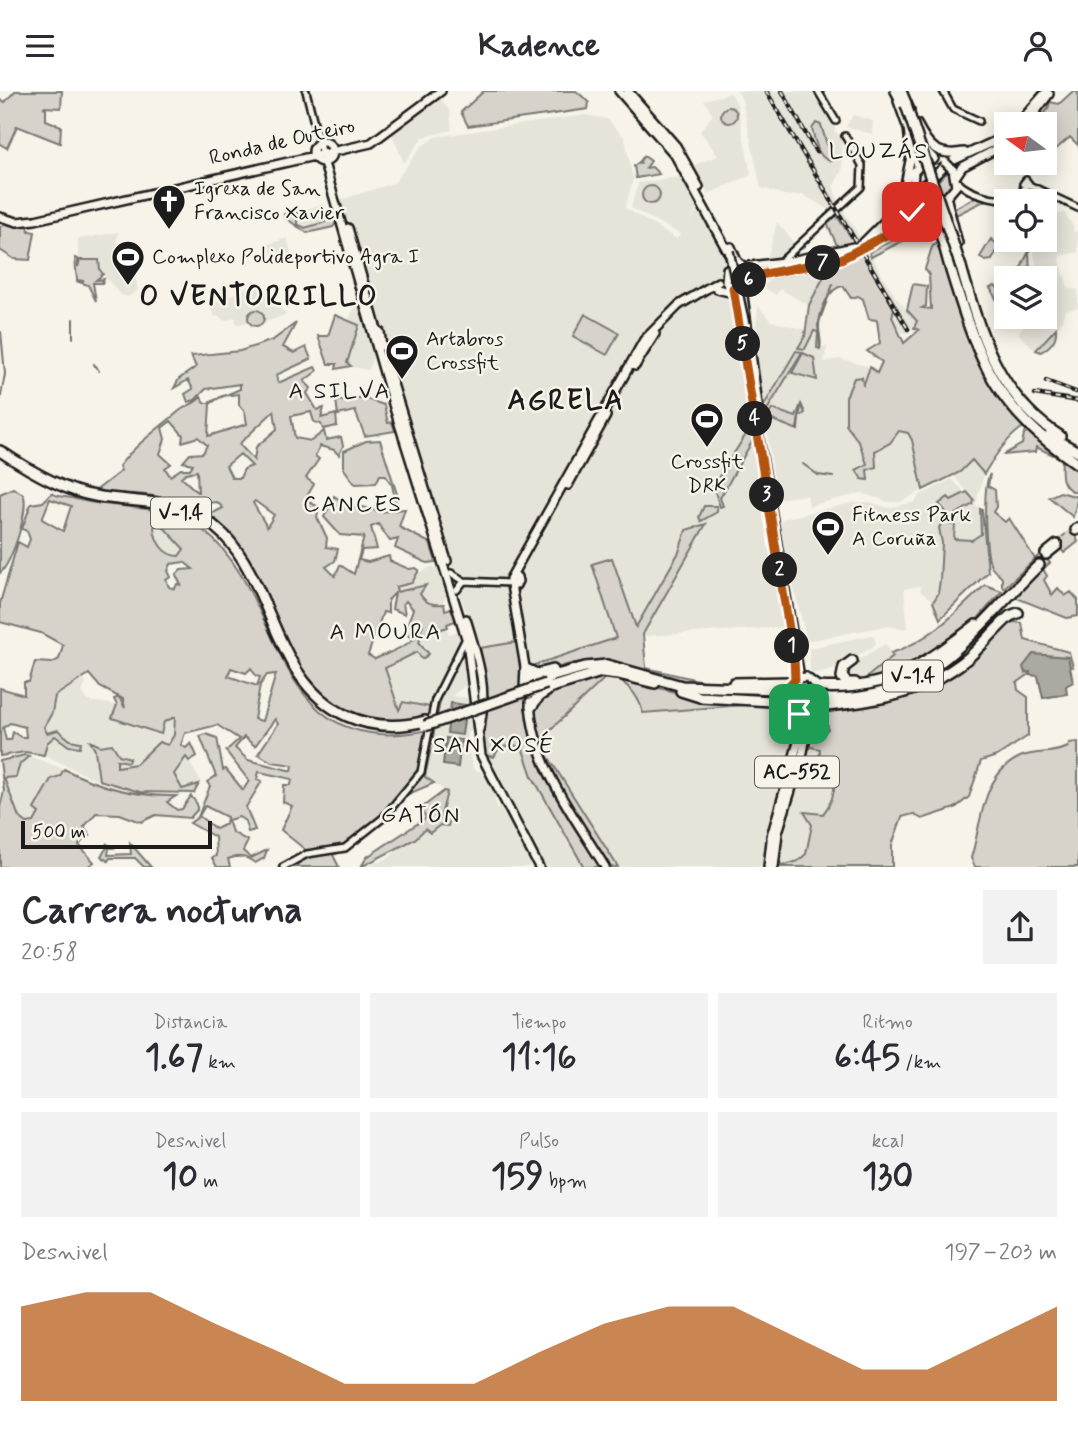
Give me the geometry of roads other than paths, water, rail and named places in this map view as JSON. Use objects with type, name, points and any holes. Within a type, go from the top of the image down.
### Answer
[{"type":"highway","points":[[898,91],[988,353],[1006,384],[1036,420],[1078,446]]},
{"type":"highway","points":[[949,197],[947,211],[982,321],[1006,384]]},
{"type":"highway","points":[[924,200],[939,230],[970,331],[989,372],[1023,422],[1078,464]]},
{"type":"highway","points":[[959,268],[985,357],[1019,410]]},
{"type":"highway","points":[[989,372],[1019,410],[1048,435],[1078,452]]},
{"type":"highway","name":"V-1.4","points":[[0,451],[79,492],[161,501],[199,516],[225,537],[243,562],[285,650],[313,691],[340,712],[364,722],[400,726],[425,724]]},
{"type":"highway","name":"V-1.4","points":[[0,457],[81,498],[166,508],[200,523],[216,535],[239,565],[289,667],[316,702],[332,713],[363,727],[399,730],[425,724],[591,671],[702,689],[829,697],[889,689],[928,673],[955,653],[1038,564]]},
{"type":"highway","points":[[1047,556],[1058,547]]},
{"type":"highway","points":[[812,710],[892,697],[950,671],[1010,616],[1018,613]]},
{"type":"highway","points":[[819,687],[873,684],[906,673],[936,656],[981,624]]},
{"type":"highway","points":[[892,697],[940,670],[965,648],[981,624]]},
{"type":"highway","points":[[832,672],[850,684],[880,678],[936,656]]},
{"type":"highway","points":[[844,681],[842,672],[852,661]]},
{"type":"highway","points":[[528,675],[593,663],[607,665]]},
{"type":"highway","name":"V-1.4","points":[[549,683],[585,667],[607,665],[681,691],[778,692]]},
{"type":"highway","points":[[669,682],[699,685],[798,679]]},
{"type":"highway","points":[[535,693],[549,683]]},
{"type":"highway","points":[[531,709],[549,683]]},
{"type":"highway","points":[[681,691],[700,697],[788,702]]},
{"type":"highway","points":[[770,867],[775,832]]},
{"type":"main road","name":"Ronda de Outeiro","points":[[0,215],[17,222],[35,220],[235,173],[322,156],[373,138],[435,91]]},
{"type":"main road","name":"Ronda de Outeiro","points":[[334,151],[376,141],[442,91]]},
{"type":"main road","points":[[898,91],[924,139],[936,151],[950,155],[965,152]]},
{"type":"main road","points":[[870,241],[913,186],[918,167],[898,91]]},
{"type":"main road","points":[[1033,112],[1049,91]]},
{"type":"main road","points":[[626,94],[661,135],[695,183],[724,249],[727,269],[742,266],[782,266],[850,251]]},
{"type":"main road","points":[[626,94],[672,140],[730,251],[742,266]]},
{"type":"main road","points":[[917,124],[927,152],[940,160],[955,176]]},
{"type":"main road","points":[[885,222],[902,198],[907,182],[911,147],[908,127]]},
{"type":"main road","points":[[661,135],[664,134],[672,140]]},
{"type":"main road","points":[[918,167],[994,139]]},
{"type":"main road","points":[[870,241],[925,185],[994,141]]},
{"type":"main road","points":[[899,224],[915,205],[924,200],[949,197],[955,176],[962,167],[994,143]]},
{"type":"main road","points":[[322,156],[334,151]]},
{"type":"main road","points":[[322,156],[465,633],[481,755],[539,867]]},
{"type":"main road","points":[[322,156],[339,199],[346,231]]},
{"type":"main road","points":[[330,183],[339,199]]},
{"type":"main road","points":[[913,186],[924,200]]},
{"type":"main road","points":[[733,288],[758,276],[831,262],[899,224],[912,212],[923,209],[930,213],[939,230]]},
{"type":"main road","points":[[730,251],[745,265],[763,266]]},
{"type":"main road","name":"AC-552","points":[[730,251],[800,647],[806,700],[800,751],[775,832]]},
{"type":"main road","name":"AC-552","points":[[742,266],[748,274],[744,302],[761,427]]},
{"type":"main road","name":"AC-552","points":[[727,269],[725,280],[733,288],[736,297],[798,679]]},
{"type":"main road","points":[[744,302],[746,287],[758,276]]},
{"type":"main road","points":[[718,285],[736,297]]},
{"type":"main road","points":[[535,693],[524,689],[528,675],[511,581],[599,418],[650,333],[679,305],[718,285]]},
{"type":"main road","points":[[511,581],[656,332],[679,308],[718,285]]},
{"type":"main road","name":"AC-552","points":[[744,324],[755,417]]},
{"type":"main road","points":[[570,480],[568,476],[599,418]]},
{"type":"main road","points":[[424,495],[456,587],[482,676],[484,712],[478,734]]},
{"type":"main road","name":"AC-552","points":[[777,816],[796,751],[802,714],[799,666],[779,570]]},
{"type":"main road","points":[[456,587],[461,619]]},
{"type":"main road","points":[[466,647],[482,676]]},
{"type":"main road","points":[[528,675],[540,683],[531,709],[532,733],[544,765],[605,867]]},
{"type":"main road","points":[[798,679],[819,687],[821,697],[812,710],[798,711],[788,702],[786,691],[798,679]]},
{"type":"main road","points":[[474,693],[478,704],[482,703],[484,697]]},
{"type":"main road","name":"AC-552","points":[[775,832],[803,751],[812,710]]},
{"type":"main road","name":"AC-552","points":[[775,832],[799,730],[798,711]]},
{"type":"street","points":[[306,91],[322,156]]},
{"type":"street","points":[[818,91],[836,121]]},
{"type":"street","points":[[943,91],[953,109],[979,121]]},
{"type":"street","points":[[758,276],[782,266],[861,187],[862,165],[845,136]]},
{"type":"street","points":[[955,176],[971,190],[1011,199],[1018,197],[1027,185],[1078,208]]},
{"type":"street","points":[[949,197],[971,190]]},
{"type":"street","points":[[451,573],[464,581],[511,581]]},
{"type":"street","points":[[456,587],[464,581]]},
{"type":"street","points":[[283,867],[307,854],[345,848],[392,808],[421,772],[435,700],[466,647]]},
{"type":"waterway","points":[[820,347],[818,325],[833,284]]},
{"type":"waterway","points":[[73,319],[73,338]]},
{"type":"waterway","points":[[0,401],[5,374],[1,332]]},
{"type":"waterway","points":[[96,366],[99,371]]},
{"type":"waterway","points":[[797,429],[801,406]]},
{"type":"waterway","points":[[803,464],[818,475],[833,477]]},
{"type":"tunnel","points":[[718,282],[745,272],[783,266]]},
{"type":"tunnel","points":[[1057,545],[1076,530]]},
{"type":"railway","points":[[766,91],[908,329]]},
{"type":"railway","points":[[782,91],[816,152]]},
{"type":"railway","points":[[1046,381],[1076,392]]},
{"type":"railway","points":[[1035,394],[1078,401]]},
{"type":"place","name":"Igrexa de San Francisco Xavier","points":[[169,231]]},
{"type":"place","name":"Complexo Polideportivo Agra I","points":[[128,287]]},
{"type":"place","name":"Artabros Crossfit","points":[[402,381]]},
{"type":"place","name":"Crossfit DRK","points":[[707,449]]},
{"type":"place","name":"Fitness Park A Coruña","points":[[828,557]]},
{"type":"district","name":"LOUZÁS","points":[[879,152]]},
{"type":"district","name":"O VENTORRILLO","points":[[259,297]]},
{"type":"district","name":"A SILVA","points":[[340,392]]},
{"type":"district","name":"AGRELA","points":[[566,401]]},
{"type":"district","name":"CANCES","points":[[353,505]]},
{"type":"district","name":"A MOURA","points":[[386,633]]},
{"type":"district","name":"SAN XOSÉ","points":[[494,746]]},
{"type":"district","name":"GATÓN","points":[[421,816]]}]
